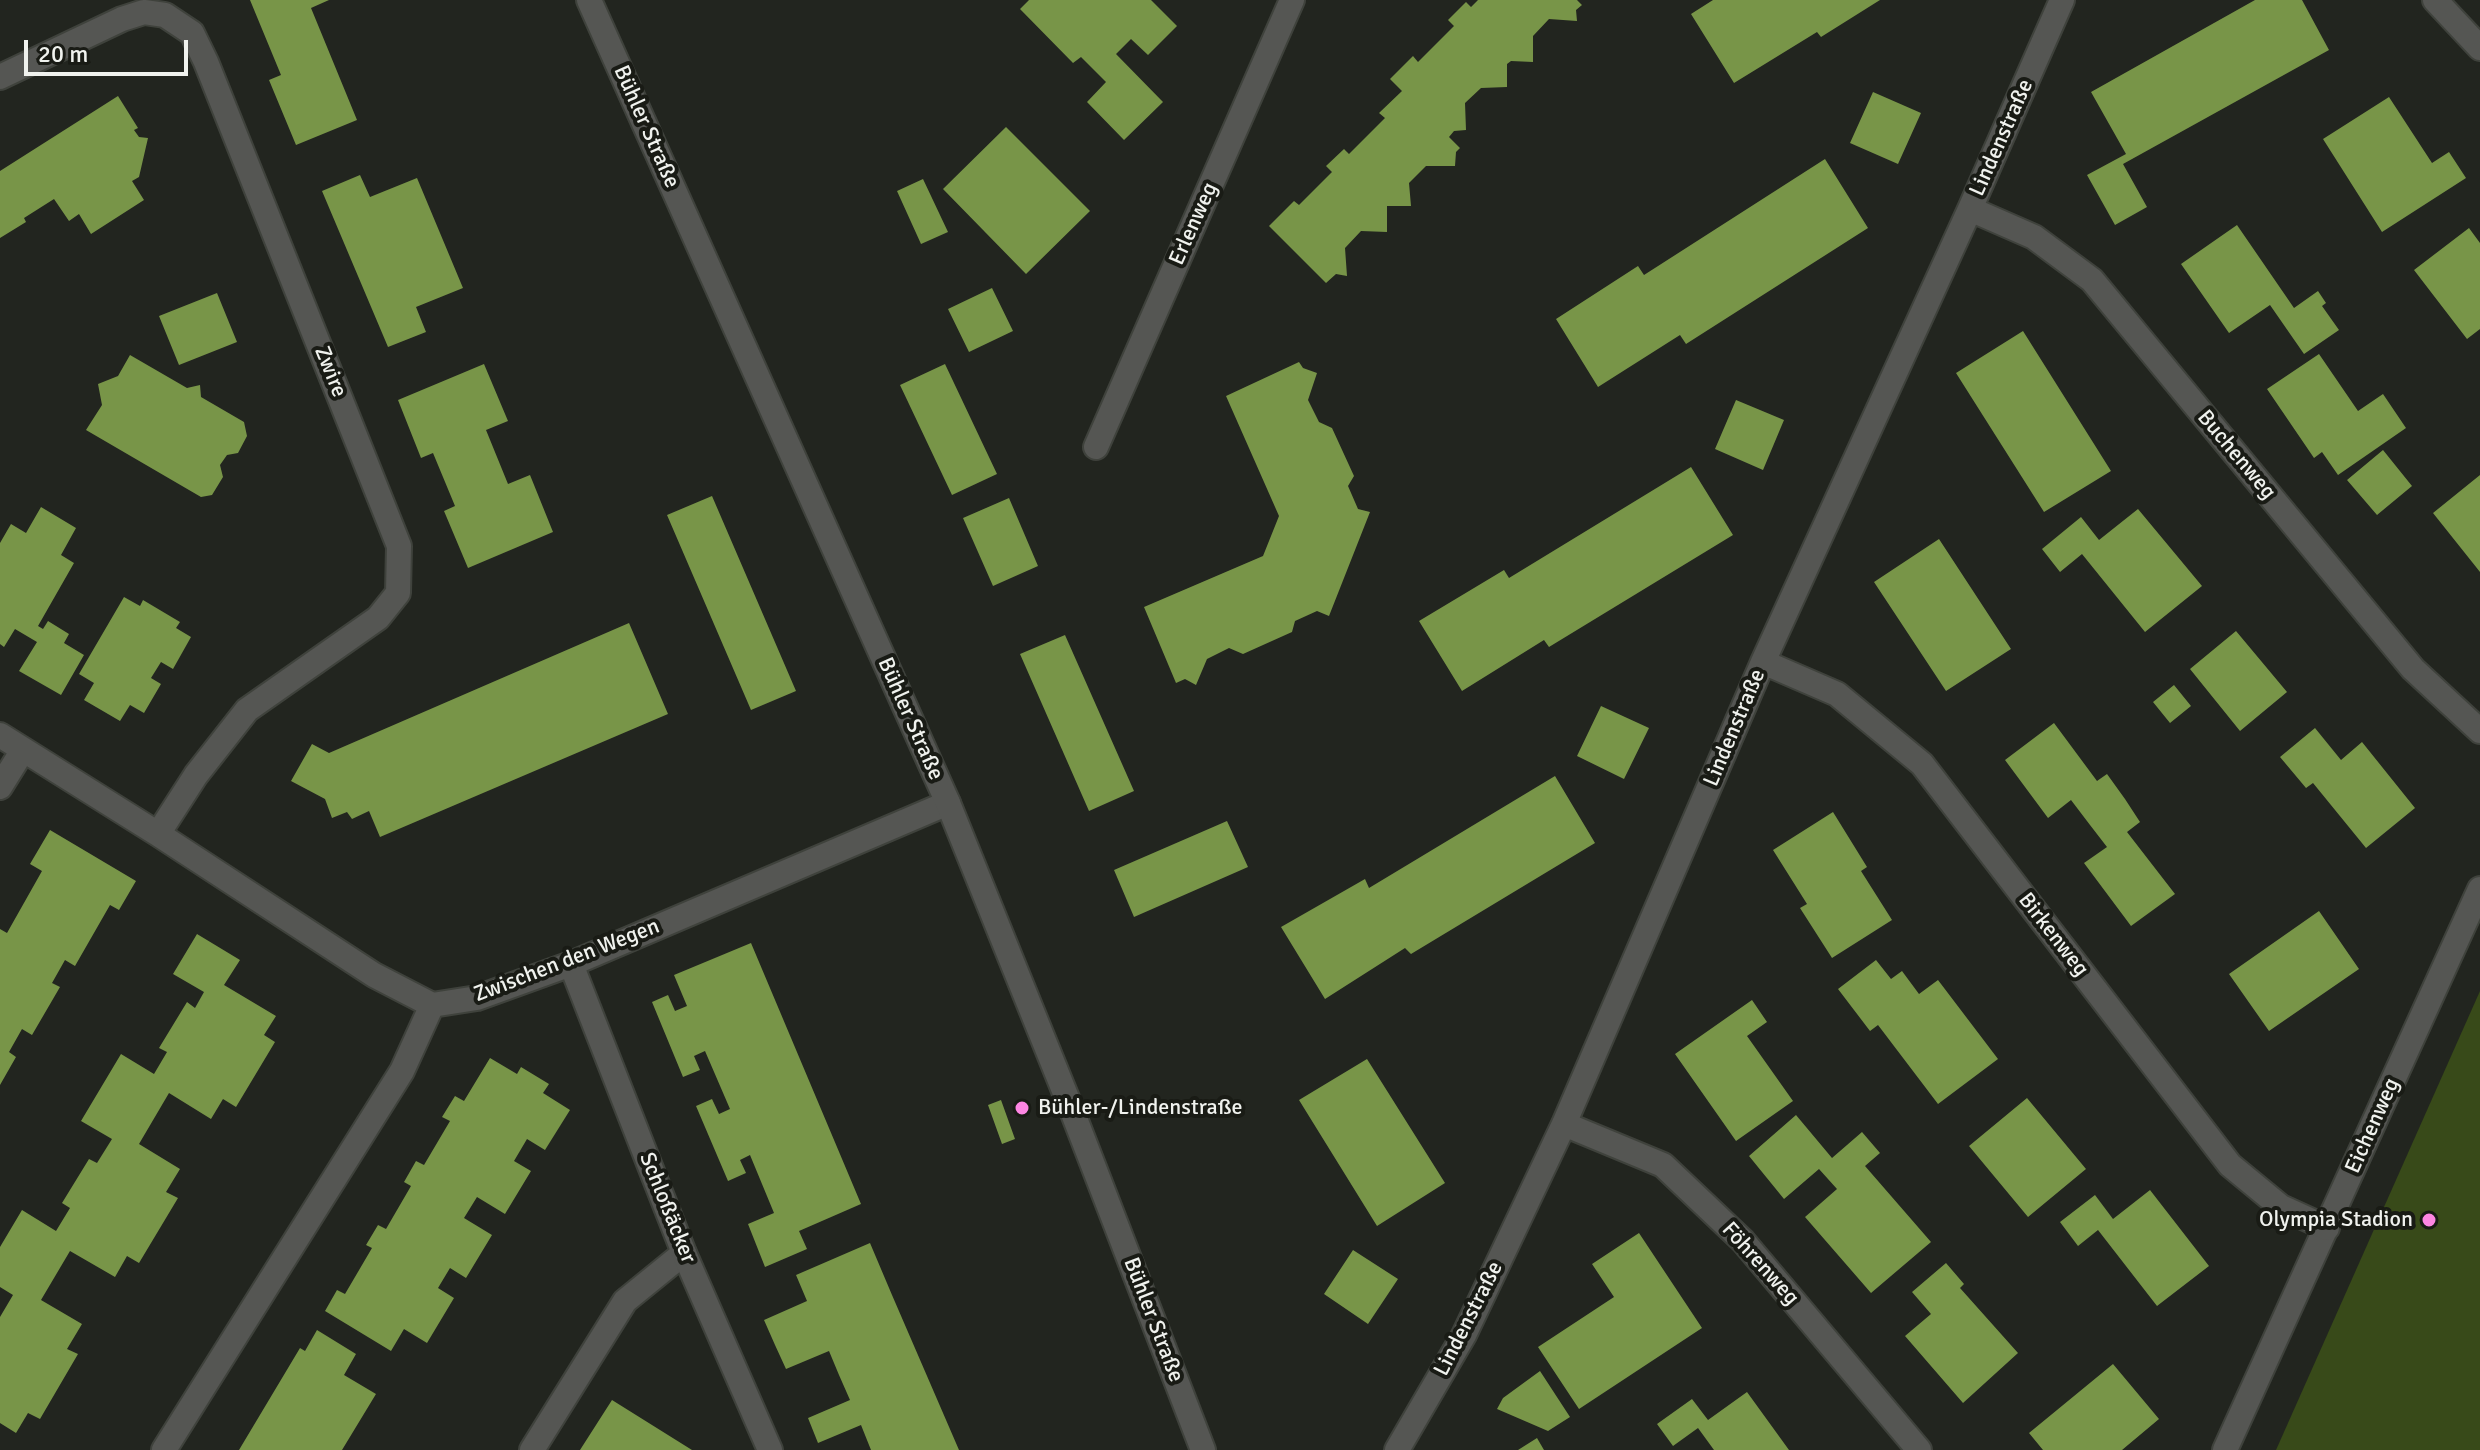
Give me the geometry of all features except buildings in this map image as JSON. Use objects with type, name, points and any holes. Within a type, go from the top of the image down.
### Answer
[{"type":"street","name":"Bühler Straße","points":[[589,0],[948,803],[1071,1108],[1203,1450]]},
{"type":"street","name":"Erlenweg","points":[[1096,447],[1292,0]]},
{"type":"street","name":"Lindenstraße","points":[[1397,1450],[1464,1335],[1564,1124],[1763,662],[2062,0]]},
{"type":"street","points":[[2435,0],[2480,48]]},
{"type":"street","name":"Zwire","points":[[0,77],[122,19],[144,12],[168,8],[192,33],[399,546],[398,593],[378,618],[247,710],[196,775],[158,834]]},
{"type":"street","name":"Buchenweg","points":[[1970,209],[2034,237],[2092,280],[2413,669],[2480,731]]},
{"type":"street","name":"Birkenweg","points":[[1763,662],[1837,694],[1922,764],[2230,1165],[2281,1207],[2327,1228]]},
{"type":"street","points":[[0,735],[374,975],[432,1005],[402,1071],[164,1450]]},
{"type":"street","points":[[0,787],[23,750]]},
{"type":"street","name":"Zwischen den Wegen","points":[[432,1005],[477,998],[571,964],[948,803]]},
{"type":"street","name":"Eichenweg","points":[[2225,1450],[2480,889]]},
{"type":"street","name":"Schloßäcker","points":[[571,964],[684,1253],[770,1450]]},
{"type":"street","name":"Föhrenweg","points":[[1564,1124],[1663,1165],[1743,1241],[1919,1450]]},
{"type":"street","points":[[532,1450],[625,1301],[684,1253]]},
{"type":"green space","name":"Olympia Stadion","points":[[2480,991],[2480,1450],[2276,1450]]},
{"type":"place","name":"Bühler-/Lindenstraße","points":[[1022,1108]]},
{"type":"place","name":"Olympia Stadion","points":[[2429,1220]]}]
